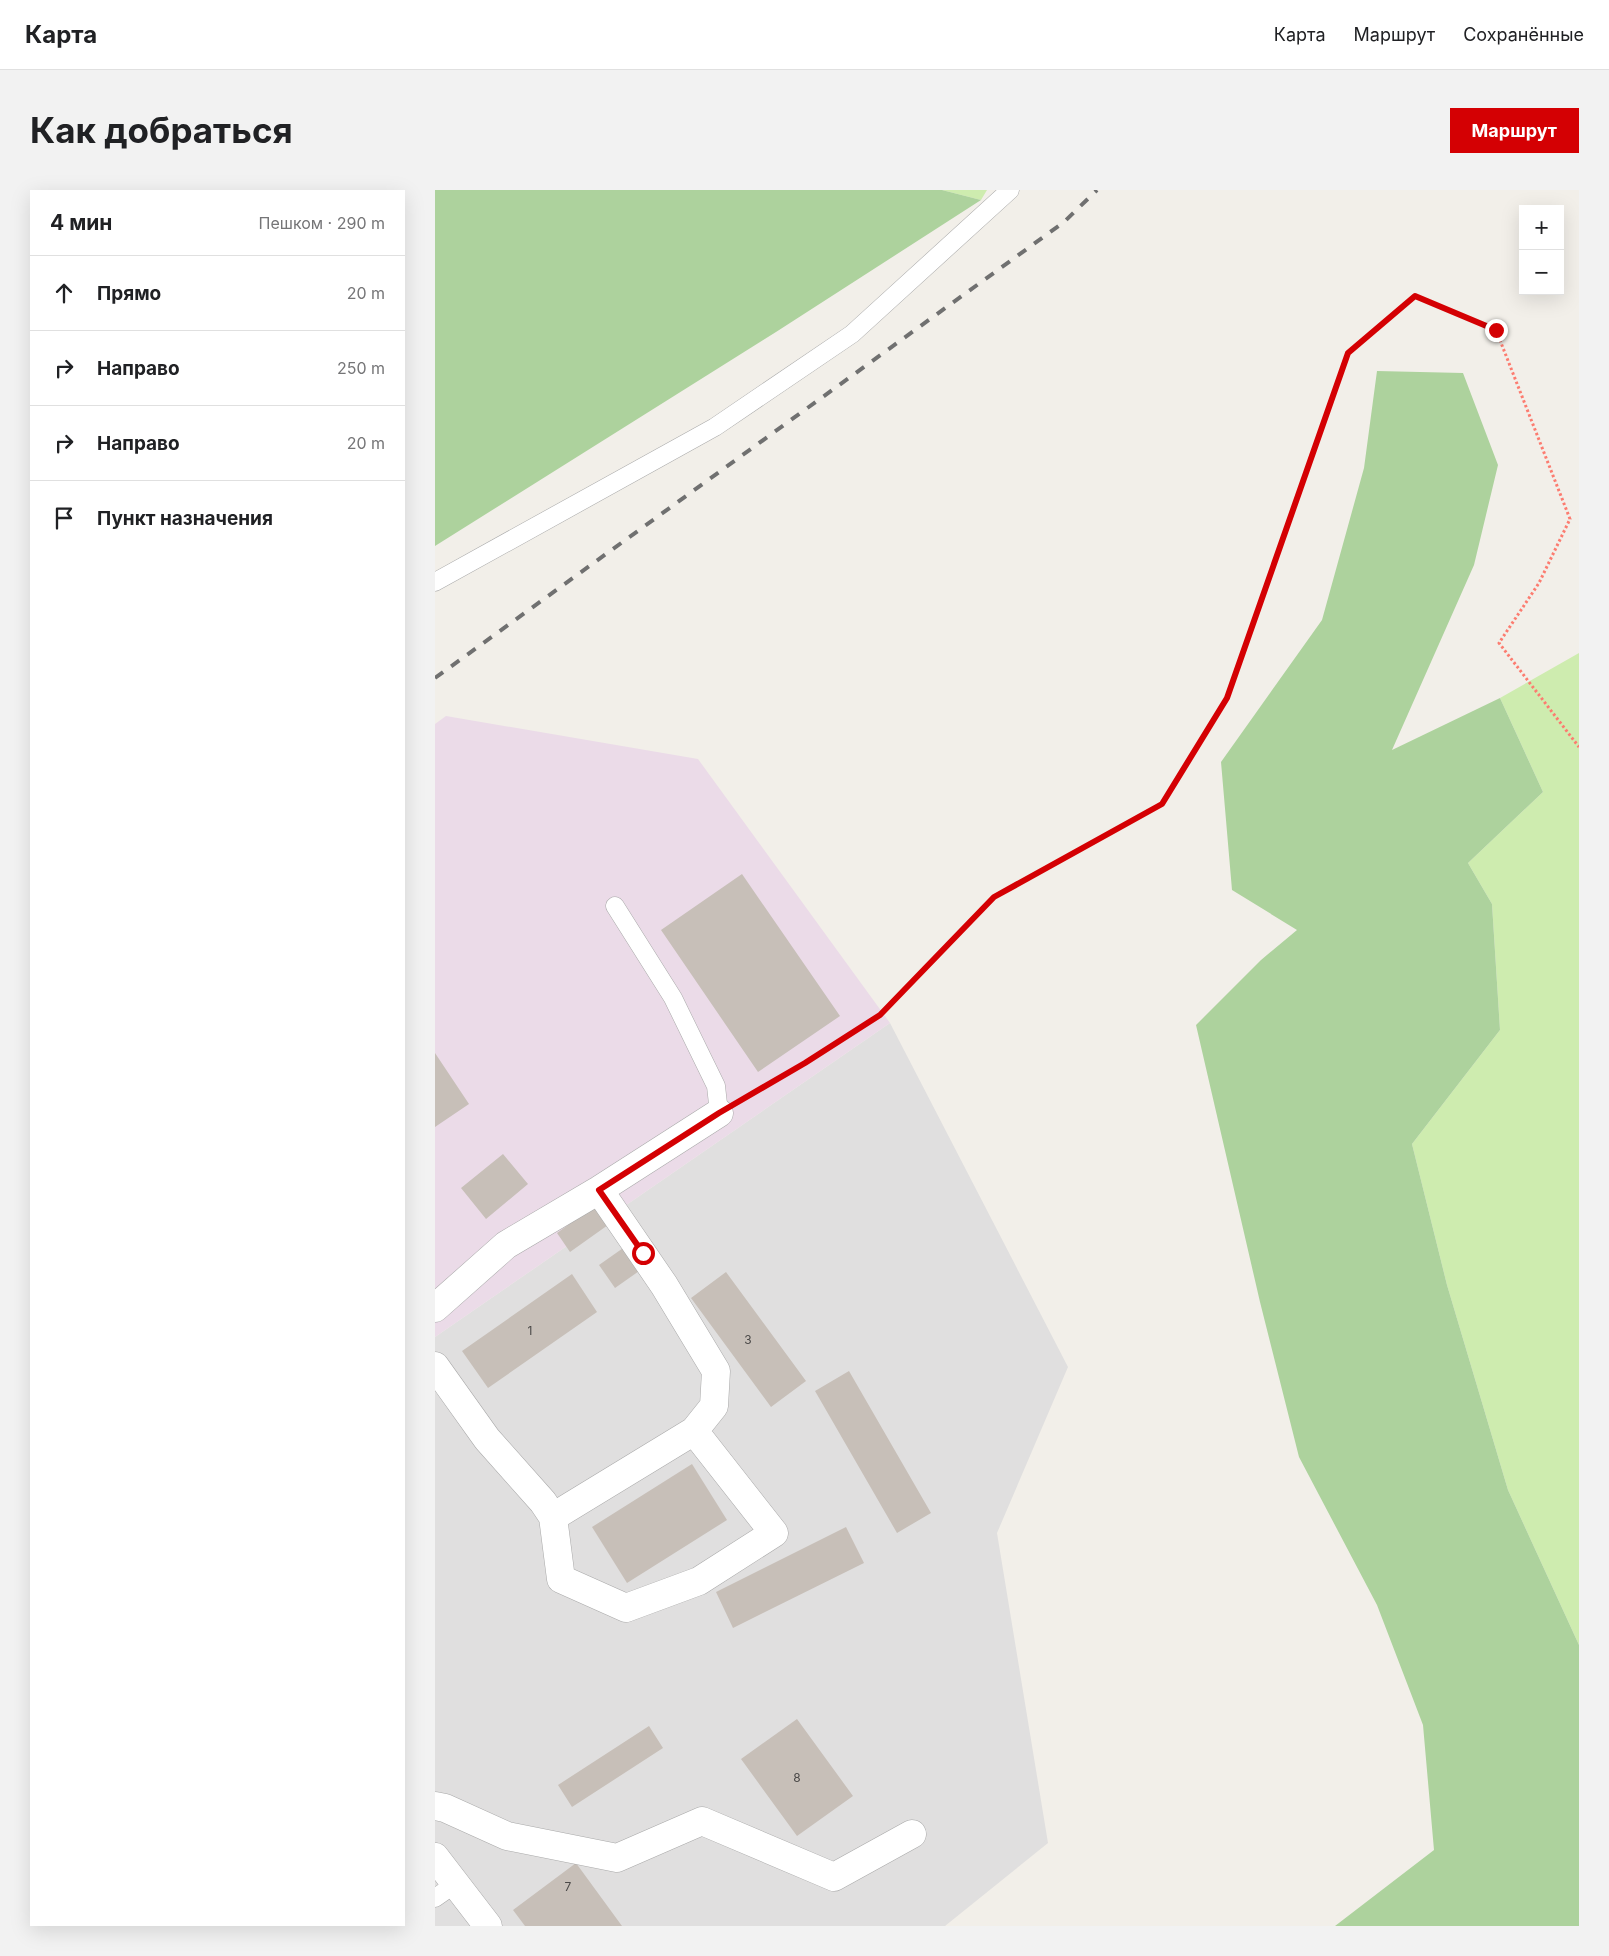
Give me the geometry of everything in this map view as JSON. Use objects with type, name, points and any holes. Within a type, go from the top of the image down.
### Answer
[{"type":"street","points":[[435,1308],[506,1245],[599,1190],[719,1113]]},
{"type":"street","points":[[553,1517],[694,1431],[714,1406],[716,1371],[665,1285],[599,1190]]},
{"type":"street","points":[[435,1366],[487,1439],[543,1502],[553,1517],[561,1579],[625,1608],[699,1581],[774,1533],[694,1431]]},
{"type":"street","points":[[435,1806],[445,1808],[507,1836],[617,1858],[702,1820],[834,1877],[912,1834]]},
{"type":"street","points":[[435,1857],[445,1891],[488,1926]]},
{"type":"lane","points":[[435,582],[715,427],[844,339],[1010,190]]},
{"type":"lane","points":[[615,906],[673,998],[715,1086],[719,1113]]},
{"type":"path","points":[[719,1113],[805,1063],[880,1015],[994,897],[1162,804],[1227,698],[1348,353],[1415,296],[1496,330],[1570,519],[1539,583],[1499,643],[1579,746]]},
{"type":"shaded area","points":[[446,716],[698,759],[890,1023],[435,1337],[435,724]]},
{"type":"shaded area","points":[[890,1023],[1068,1367],[997,1533],[1048,1843],[945,1926],[435,1926],[435,1337]]},
{"type":"green space","points":[[435,190],[942,190],[981,200],[776,332],[435,546]]},
{"type":"green space","points":[[942,190],[987,190],[981,200]]},
{"type":"green space","points":[[1377,371],[1463,373],[1498,465],[1474,565],[1392,750],[1500,698],[1543,792],[1468,863],[1492,904],[1500,1030],[1412,1144],[1447,1285],[1508,1490],[1579,1645],[1579,1926],[1335,1926],[1434,1850],[1423,1725],[1377,1605],[1299,1457],[1260,1302],[1196,1025],[1261,960],[1297,930],[1232,890],[1221,762],[1322,620],[1364,468]]},
{"type":"green space","points":[[1579,653],[1579,1645],[1508,1490],[1447,1285],[1412,1144],[1500,1030],[1492,904],[1468,863],[1543,792],[1500,698]]},
{"type":"building","points":[[742,874],[840,1016],[758,1072],[661,930]]},
{"type":"building","points":[[435,1053],[469,1104],[435,1127]]},
{"type":"building","points":[[503,1154],[528,1184],[486,1219],[461,1188]]},
{"type":"building","points":[[594,1206],[608,1225],[570,1252],[557,1233]]},
{"type":"building","points":[[626,1246],[642,1269],[615,1288],[599,1265]]},
{"type":"building","points":[[726,1272],[806,1381],[771,1407],[691,1298]]},
{"type":"building","points":[[572,1274],[597,1312],[488,1388],[462,1351]]},
{"type":"building","points":[[849,1371],[931,1513],[897,1533],[815,1391]]},
{"type":"building","points":[[692,1464],[727,1520],[627,1583],[592,1527]]},
{"type":"building","points":[[846,1527],[864,1563],[733,1628],[716,1592]]},
{"type":"building","points":[[797,1719],[853,1796],[797,1836],[741,1759]]},
{"type":"building","points":[[649,1726],[663,1748],[572,1807],[558,1785]]},
{"type":"building","points":[[576,1863],[622,1926],[525,1926],[513,1910]]},
{"type":"railway","points":[[435,678],[1064,222],[1097,190]]},
{"type":"route","points":[[643,1253],[599,1190],[719,1113],[805,1063],[880,1015],[994,897],[1162,804],[1227,698],[1348,353],[1415,296],[1496,330]]}]
